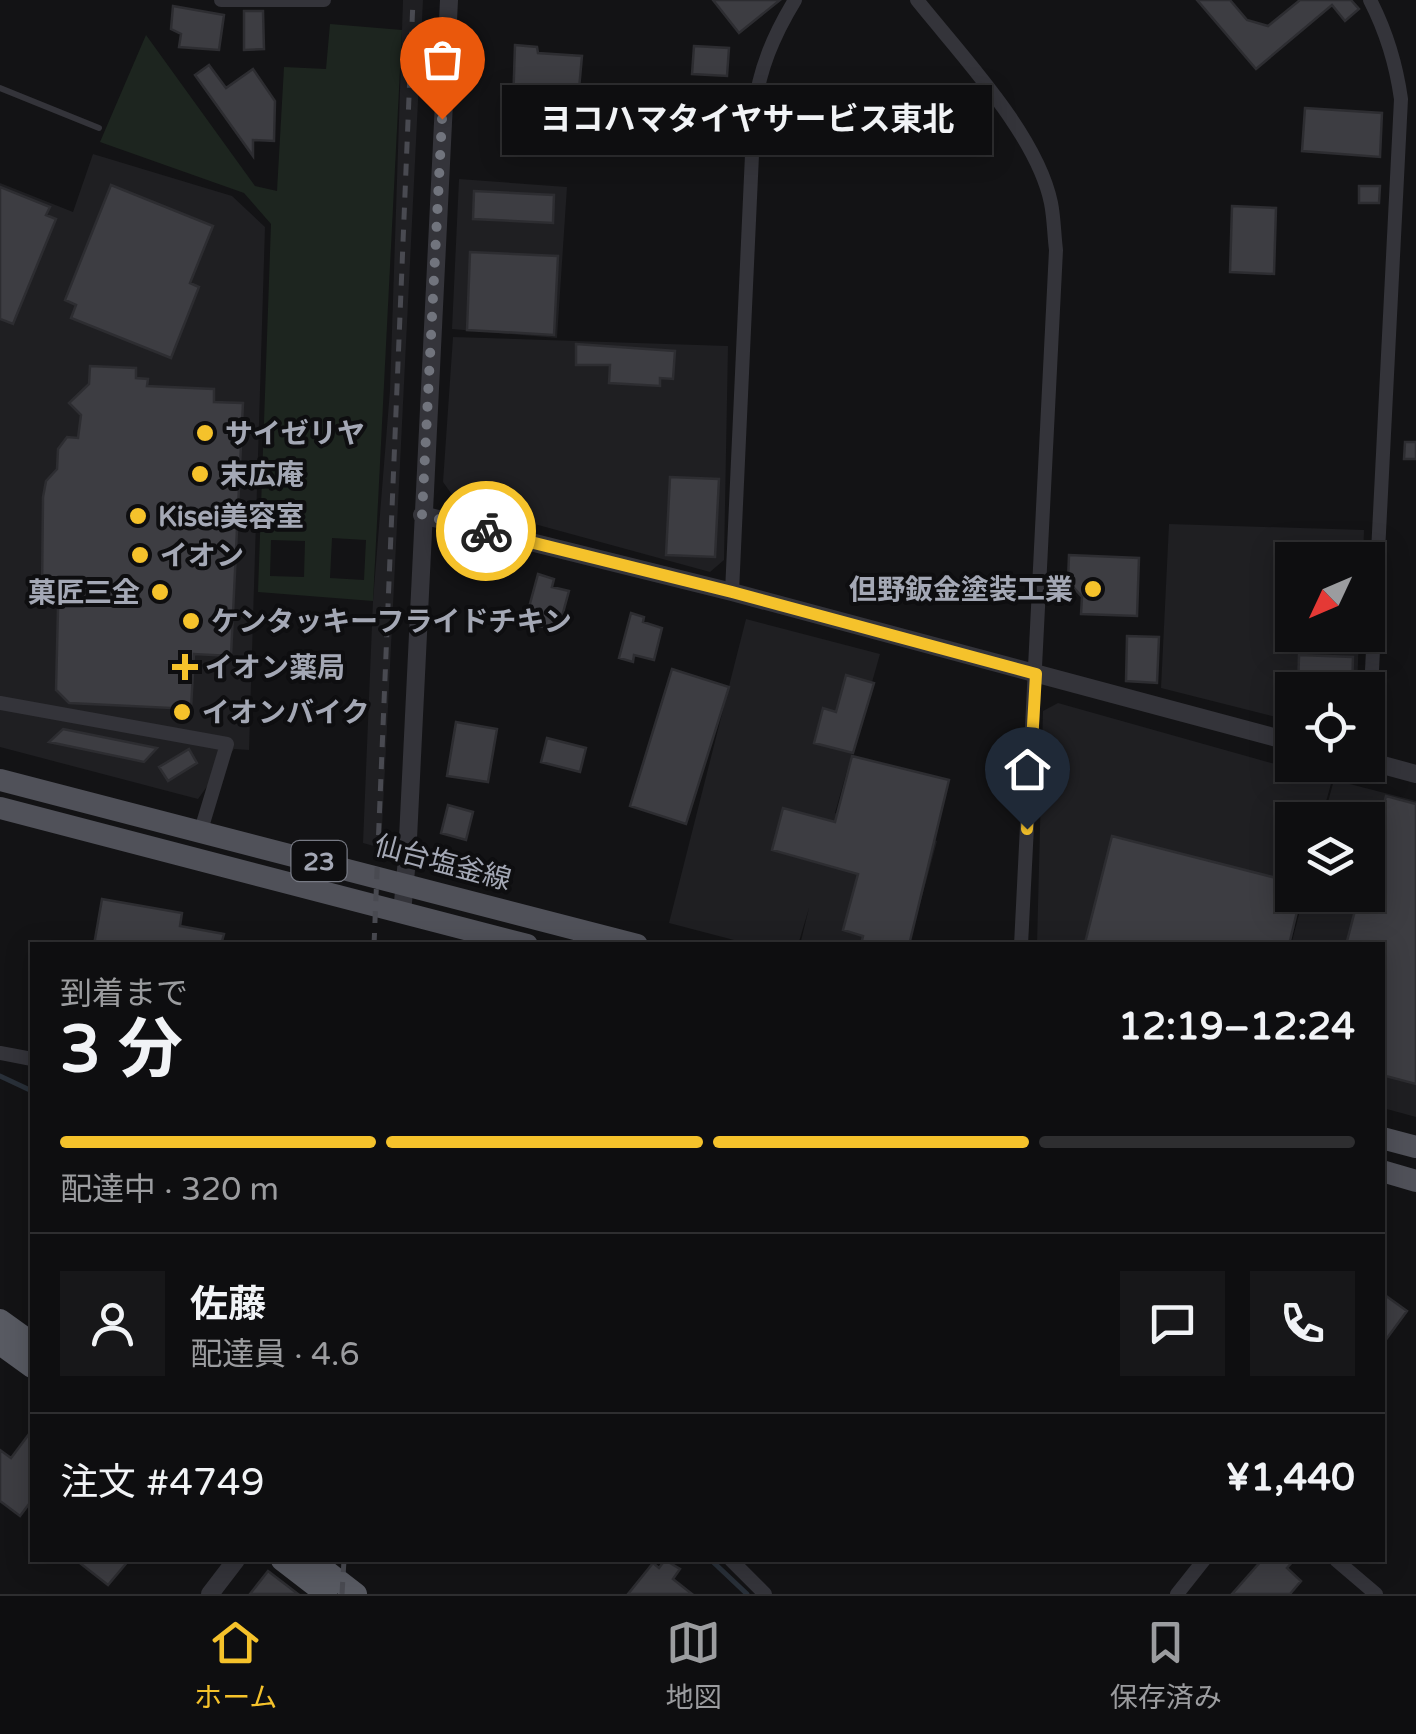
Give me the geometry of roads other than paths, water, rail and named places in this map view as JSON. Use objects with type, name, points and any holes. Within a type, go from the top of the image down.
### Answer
[{"type":"highway","points":[[0,1320],[30,1342]]},
{"type":"highway","points":[[0,1344],[30,1366]]},
{"type":"highway","points":[[285,1562],[326,1594]]},
{"type":"highway","points":[[315,1562],[356,1594]]},
{"type":"main road","name":"仙台塩釜線","points":[[0,780],[626,942]]},
{"type":"main road","name":"23","points":[[0,808],[514,942]]},
{"type":"main road","points":[[1385,1139],[1416,1147]]},
{"type":"main road","points":[[1385,1173],[1416,1180]]},
{"type":"street","points":[[221,0],[324,0]]},
{"type":"street","points":[[402,913],[449,0]]},
{"type":"street","points":[[732,592],[754,112],[767,54],[795,0]]},
{"type":"street","points":[[916,0],[1015,125],[1038,166],[1051,201],[1056,250],[1021,942]]},
{"type":"street","points":[[1370,0],[1385,28],[1396,64],[1400,99],[1372,672]]},
{"type":"street","points":[[422,515],[732,592],[1275,737]]},
{"type":"street","points":[[0,703],[227,744],[201,830]]},
{"type":"street","points":[[1385,766],[1416,774]]},
{"type":"street","points":[[0,1053],[30,1059]]},
{"type":"street","points":[[210,1594],[234,1562]]},
{"type":"street","points":[[733,1562],[766,1594]]},
{"type":"street","points":[[1177,1594],[1202,1562]]},
{"type":"street","points":[[1338,1562],[1376,1594]]},
{"type":"lane","points":[[0,88],[99,128]]},
{"type":"waterway","points":[[0,1076],[30,1090]]},
{"type":"waterway","points":[[713,1562],[747,1594]]},
{"type":"railway","points":[[374,942],[413,0]]},
{"type":"railway","points":[[342,1594],[344,1562]]},
{"type":"place","name":"ヨコハマタイヤサービス東北","points":[[442,119]]},
{"type":"place","name":"サイゼリヤ","points":[[205,433]]},
{"type":"place","name":"末広庵","points":[[200,474]]},
{"type":"place","name":"Kisei美容室","points":[[138,516]]},
{"type":"place","name":"イオン","points":[[140,555]]},
{"type":"place","name":"但野鈑金塗装工業","points":[[1093,589]]},
{"type":"place","name":"菓匠三全","points":[[160,592]]},
{"type":"place","name":"ケンタッキーフライドチキン","points":[[191,621]]},
{"type":"place","name":"イオン薬局","points":[[185,667]]},
{"type":"place","name":"イオンバイク","points":[[182,712]]}]
